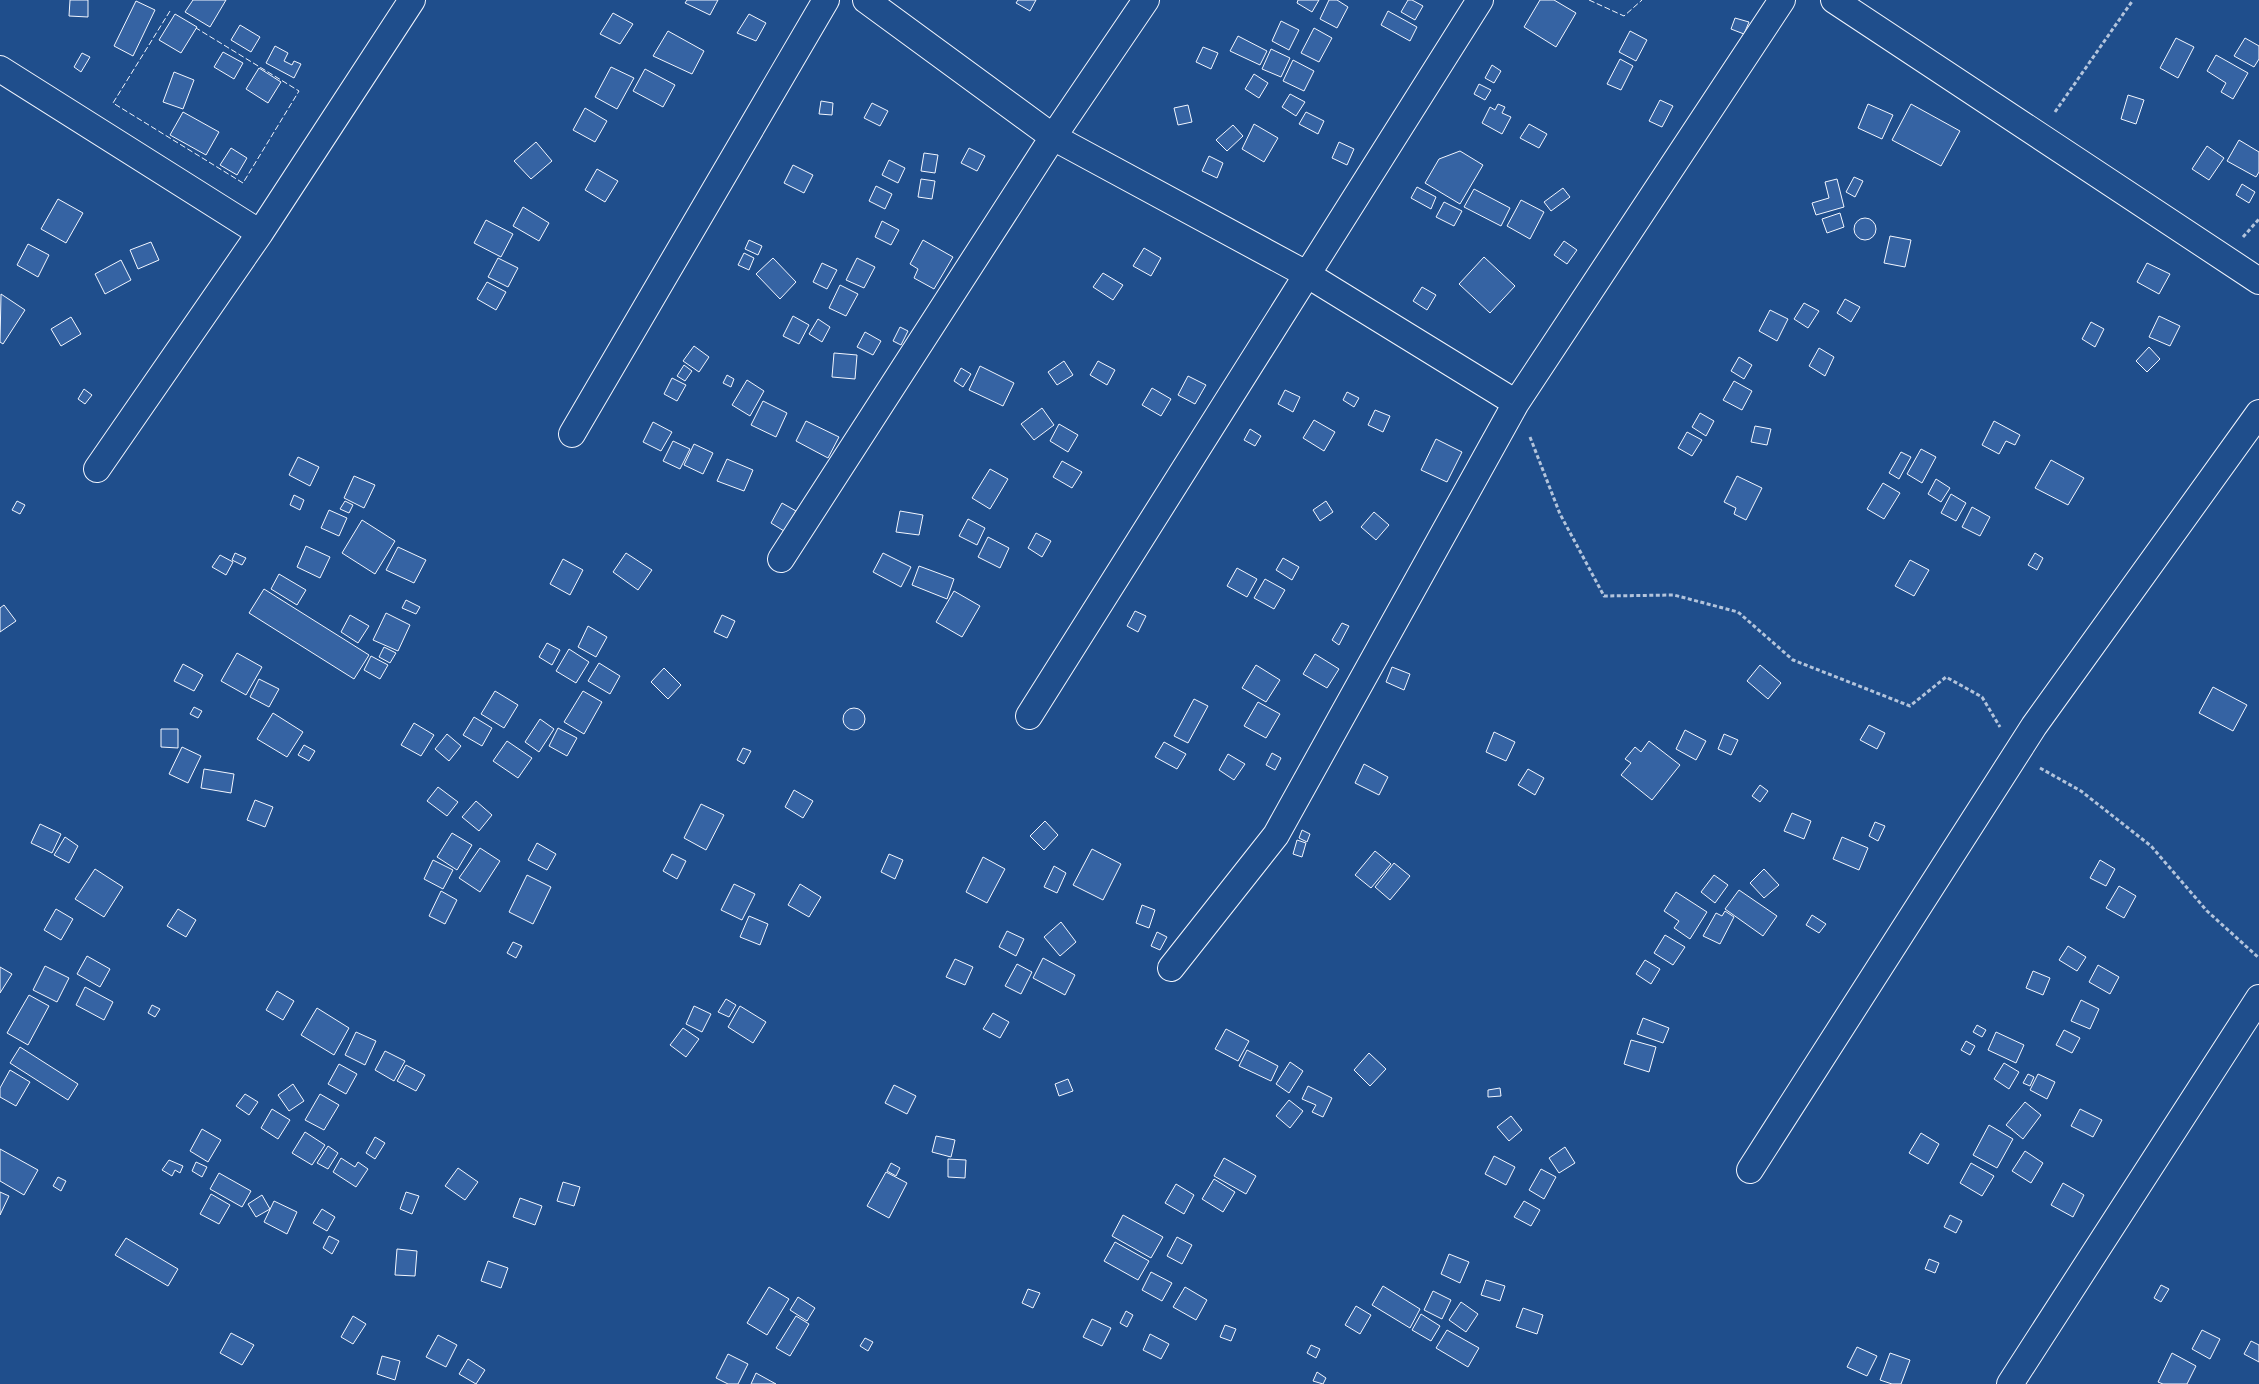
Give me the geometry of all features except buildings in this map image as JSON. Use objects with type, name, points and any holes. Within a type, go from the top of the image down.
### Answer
[{"type":"street","points":[[97,469],[260,233],[412,0]]},
{"type":"street","points":[[572,434],[826,0]]},
{"type":"street","points":[[866,0],[1053,137],[1308,274],[1516,404]]},
{"type":"street","points":[[781,559],[1053,137],[1146,0]]},
{"type":"street","points":[[1029,716],[1480,0]]},
{"type":"street","points":[[1171,968],[1276,835],[1516,404],[1782,0]]},
{"type":"street","points":[[1834,0],[2259,281]]},
{"type":"street","points":[[0,69],[260,233]]},
{"type":"street","points":[[1750,1170],[2016,754],[2259,413]]},
{"type":"street","points":[[2010,1384],[2259,998]]},
{"type":"path","points":[[2039,136],[2133,0]]},
{"type":"path","points":[[1516,404],[1560,514],[1604,596],[1674,595],[1738,612],[1792,660],[1910,706],[1946,677],[1982,697],[2016,754],[2081,791],[2151,846],[2207,911],[2259,958]]},
{"type":"fence","points":[[1589,0],[1624,16],[1642,0]]},
{"type":"fence","points":[[170,11],[113,103],[243,183],[299,91],[196,28]]}]
